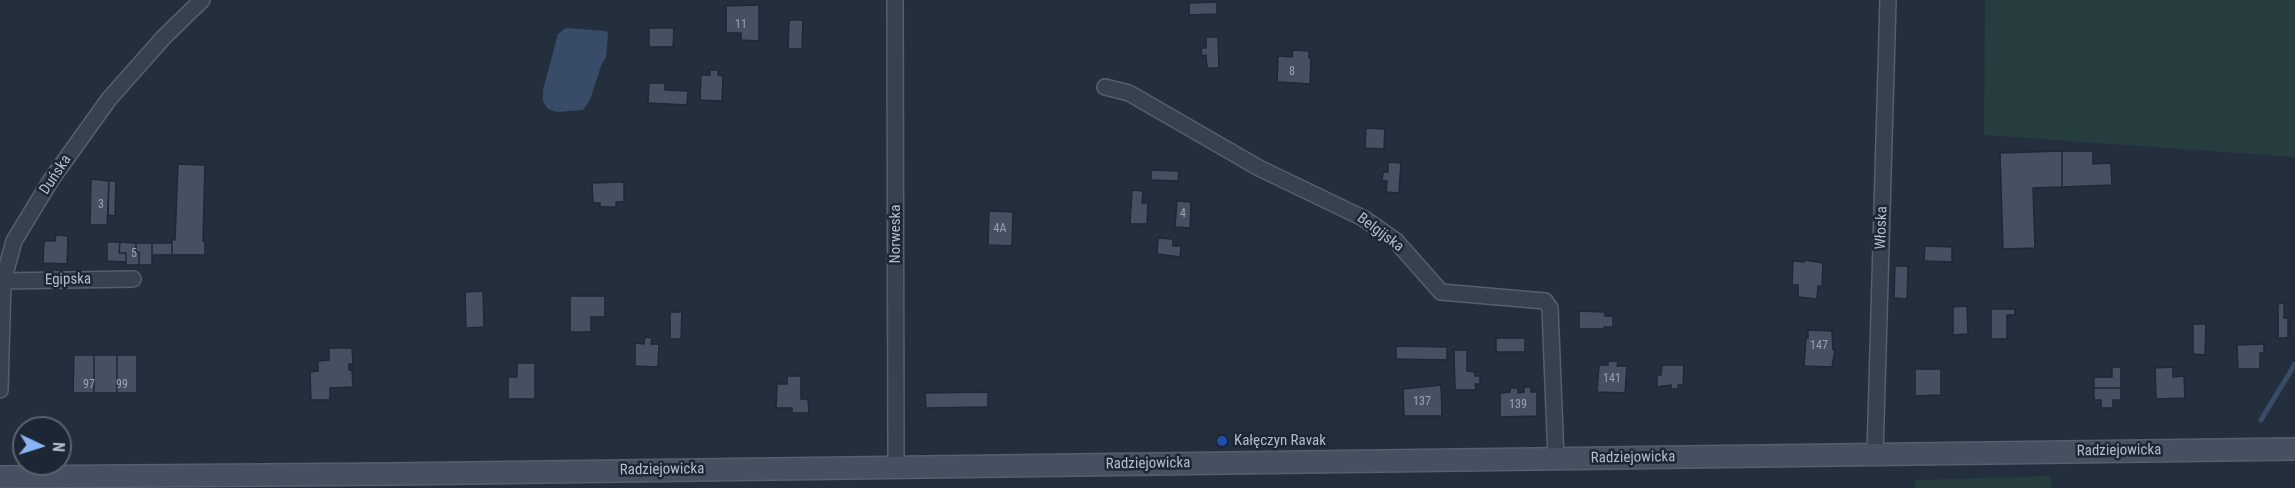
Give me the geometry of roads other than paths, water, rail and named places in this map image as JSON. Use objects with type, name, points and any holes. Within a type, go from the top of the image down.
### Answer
[{"type":"main road","name":"Radziejowicka","points":[[0,477],[267,481],[896,467],[2295,449]]},
{"type":"street","name":"Duńska","points":[[0,390],[2,281],[14,241],[51,180],[109,99],[164,37],[202,0]]},
{"type":"street","name":"Norweska","points":[[895,0],[896,467]]},
{"type":"street","name":"Włoska","points":[[1875,455],[1888,0]]},
{"type":"street","name":"Belgijska","points":[[1105,87],[1129,93],[1259,168],[1363,218],[1396,241],[1442,292],[1545,301],[1550,308],[1556,459]]},
{"type":"street","name":"Egipska","points":[[2,281],[133,279]]},
{"type":"water","points":[[566,28],[608,33],[606,57],[590,100],[583,110],[557,112],[548,109],[543,101],[543,90],[558,34]]},
{"type":"waterway","points":[[2261,420],[2295,364]]},
{"type":"place","name":"Kałęczyn Ravak","points":[[1222,441]]}]
